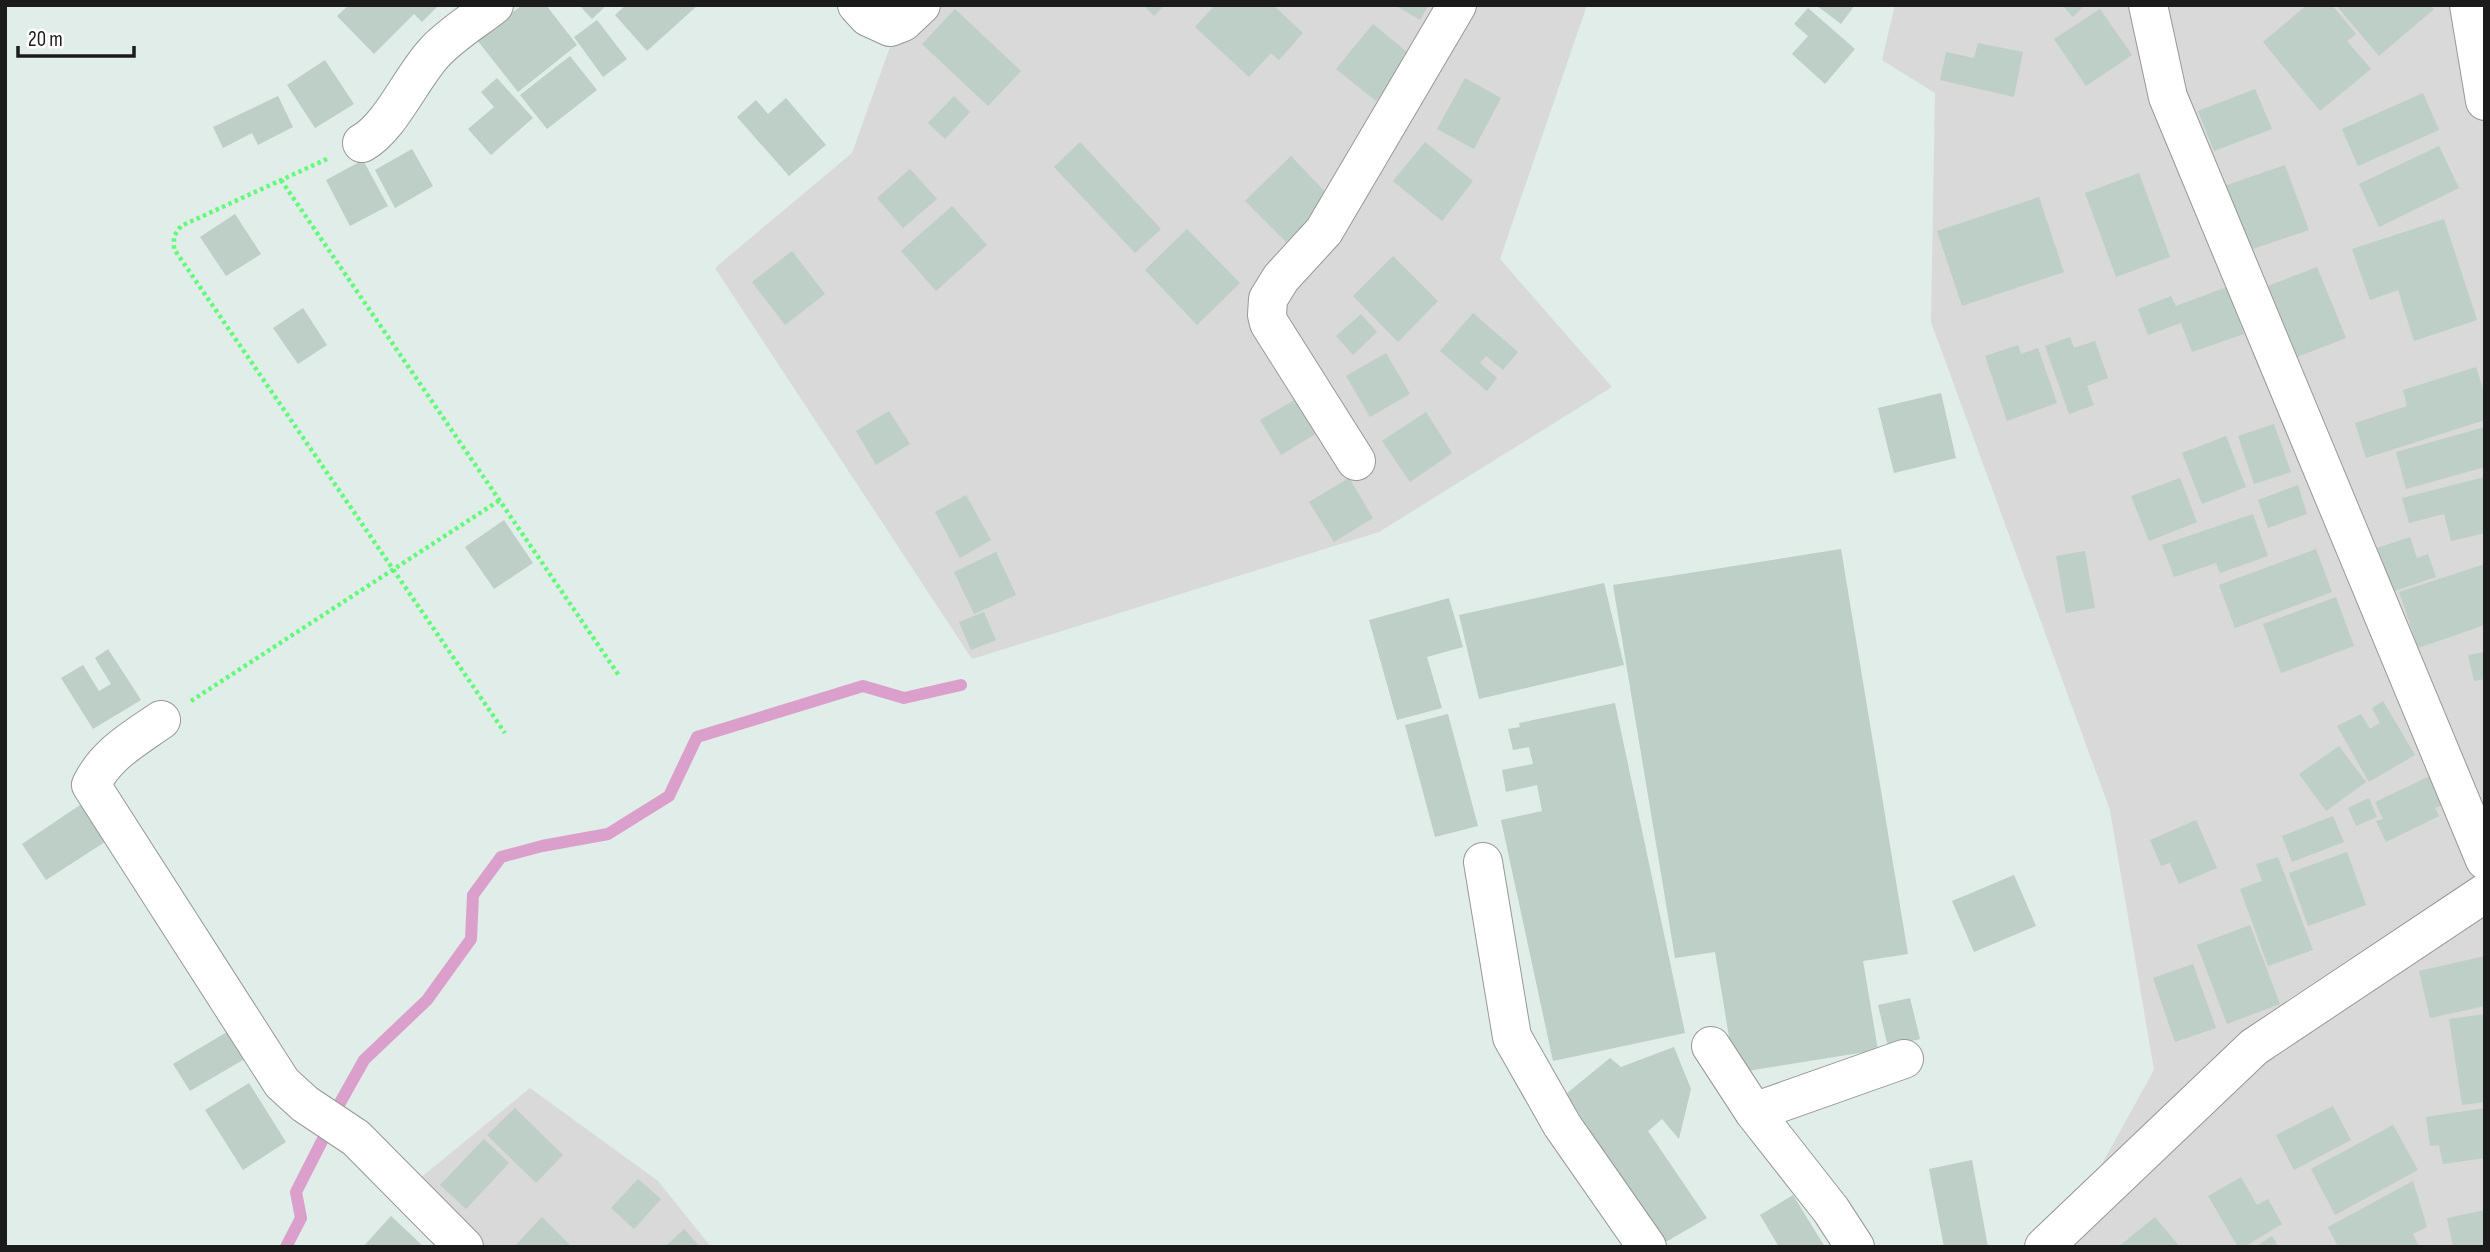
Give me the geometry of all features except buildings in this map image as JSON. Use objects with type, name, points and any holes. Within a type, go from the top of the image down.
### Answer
[{"type":"street","points":[[362,143],[371,138],[384,123],[434,52],[494,5]]},
{"type":"street","points":[[858,5],[868,17],[890,27],[903,22],[921,5]]},
{"type":"street","points":[[1356,461],[1269,323],[1268,299],[1281,278],[1324,231],[1457,5]]},
{"type":"street","points":[[2148,5],[2168,97],[2485,860]]},
{"type":"street","points":[[2469,5],[2485,101]]},
{"type":"street","points":[[161,720],[117,751],[99,769],[92,785],[282,1083],[305,1104],[356,1138],[464,1247]]},
{"type":"street","points":[[1483,862],[1512,1037],[1562,1125],[1647,1247]]},
{"type":"street","points":[[2044,1247],[2254,1047],[2485,893]]},
{"type":"street","points":[[1711,1046],[1754,1112],[1831,1210],[1855,1247]]},
{"type":"street","points":[[1754,1112],[1904,1059]]},
{"type":"path","points":[[362,143],[181,226],[174,236],[174,249],[505,733]]},
{"type":"path","points":[[281,180],[620,677]]},
{"type":"path","points":[[161,720],[500,500]]},
{"type":"shaded area","points":[[905,5],[1587,5],[1500,259],[1612,387],[1379,532],[972,659],[715,268],[852,153]]},
{"type":"shaded area","points":[[1895,5],[2485,5],[2485,1247],[2056,1247],[2154,1070],[2110,810],[1931,322],[1935,93],[1882,60]]},
{"type":"shaded area","points":[[530,1088],[658,1181],[711,1247],[478,1247],[413,1184]]},
{"type":"waterway","points":[[336,1110],[364,1060],[427,1000],[471,939],[473,895],[501,857],[542,846],[608,834],[669,796],[697,737],[863,686],[904,698],[961,685]]},
{"type":"waterway","points":[[286,1247],[301,1218],[296,1192],[324,1137]]}]
